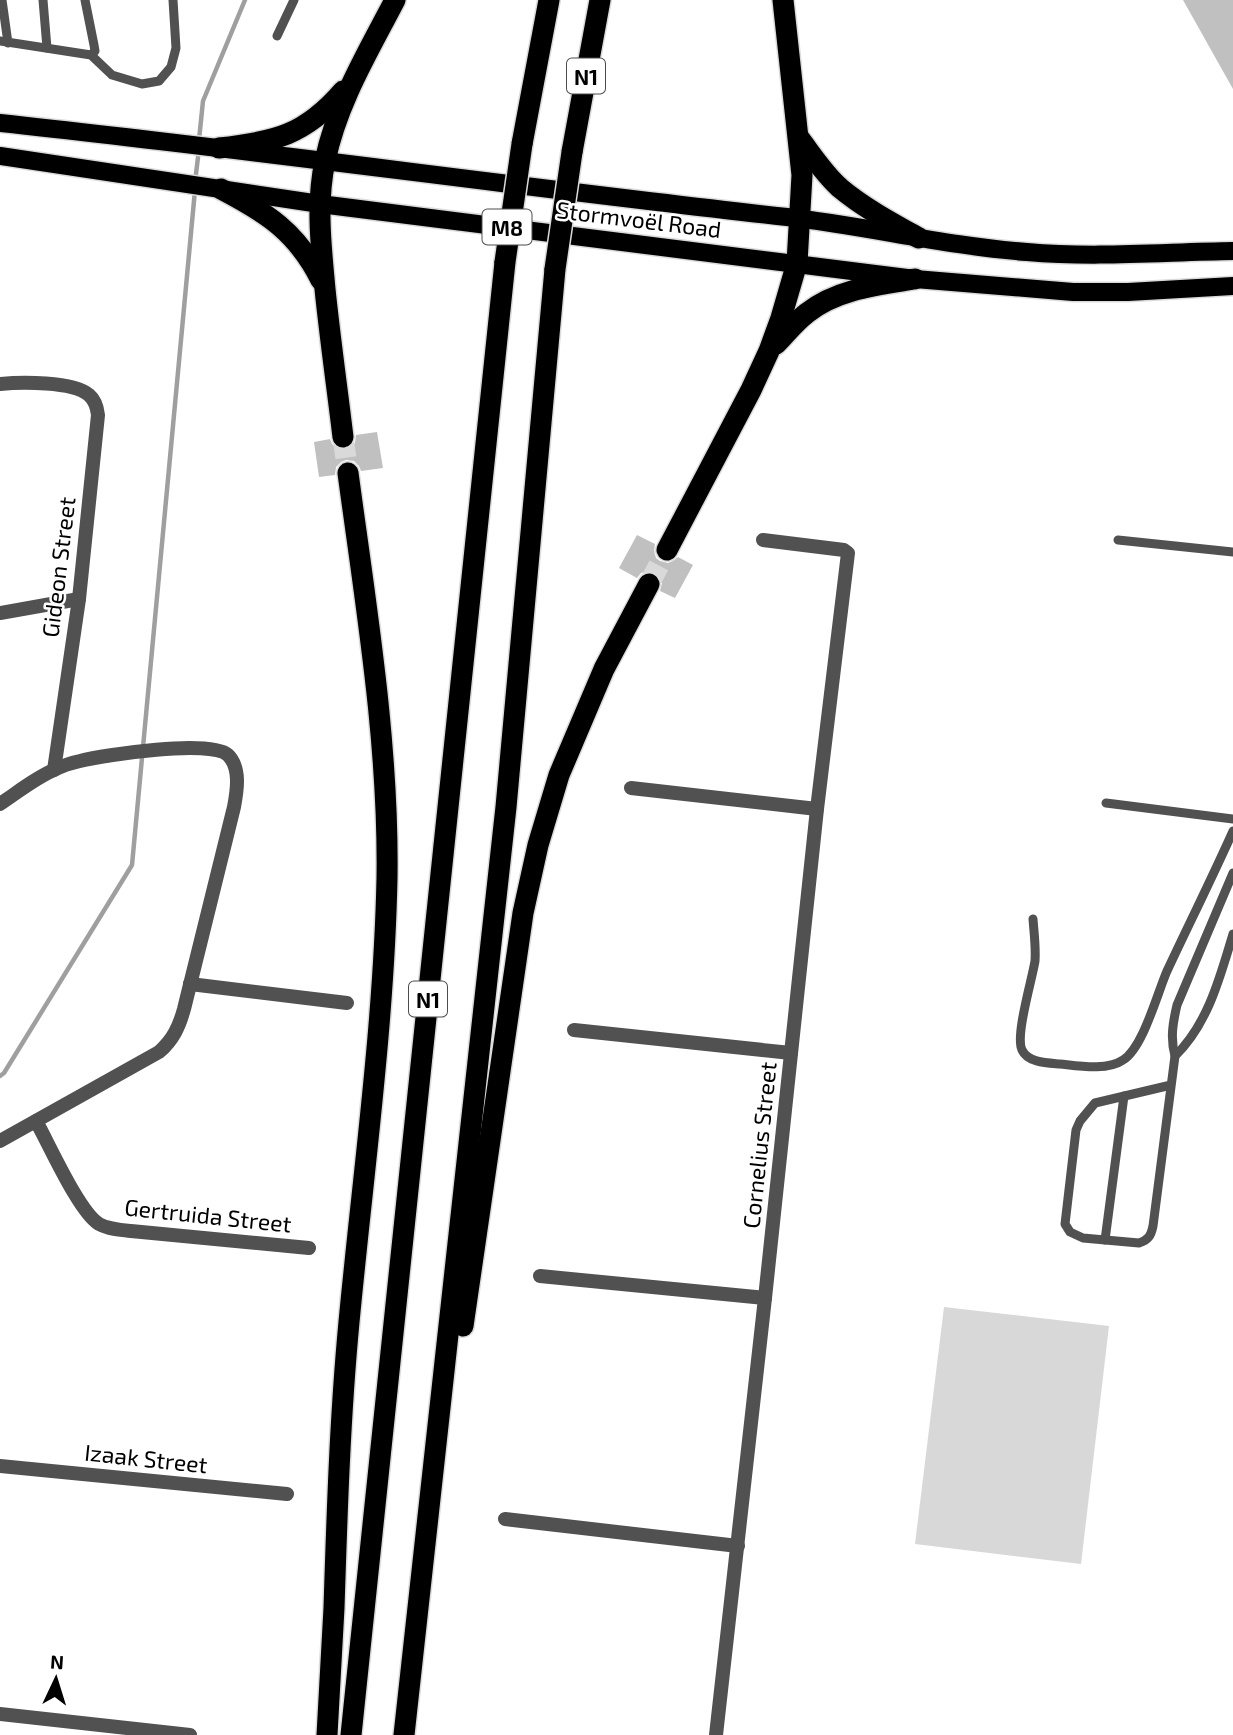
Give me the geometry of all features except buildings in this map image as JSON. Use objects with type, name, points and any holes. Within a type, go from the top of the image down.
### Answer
[{"type":"highway","points":[[343,437],[320,238],[320,204],[325,162],[336,123],[352,82],[395,0]]},
{"type":"highway","name":"N1","points":[[351,1735],[505,262],[522,144],[549,0]]},
{"type":"highway","name":"N1","points":[[404,1735],[506,807],[555,269],[572,152],[600,0]]},
{"type":"highway","points":[[667,550],[769,351],[797,263],[802,175],[783,0]]},
{"type":"highway","points":[[217,148],[261,143],[300,128],[324,113],[352,82]]},
{"type":"highway","points":[[797,136],[841,189],[919,238]]},
{"type":"highway","points":[[220,189],[261,211],[287,231],[308,257],[325,288]]},
{"type":"highway","points":[[769,351],[806,313],[820,304],[866,287],[915,279]]},
{"type":"highway","points":[[327,1735],[348,1326],[375,1052],[387,878],[386,806],[380,722],[348,473]]},
{"type":"highway","points":[[409,1692],[523,913],[538,845],[559,775],[604,669],[649,584]]},
{"type":"main road","name":"Stormvoël Road","points":[[0,122],[801,219],[1024,252],[1077,256],[1233,251]]},
{"type":"main road","name":"Stormvoël Road","points":[[0,156],[320,204],[915,279],[1073,292],[1233,286]]},
{"type":"main road","points":[[1185,252],[1233,241]]},
{"type":"street","name":"Gideon Street","points":[[0,384],[36,383],[80,389],[89,395],[96,405],[98,415],[79,599],[54,770]]},
{"type":"street","name":"Cornelius Street","points":[[716,1735],[817,809],[847,559],[847,551],[844,550],[763,540]]},
{"type":"street","points":[[0,613],[79,599]]},
{"type":"street","points":[[0,804],[38,778],[78,761],[158,750],[194,748],[222,752],[234,766],[237,781],[236,795],[190,984],[180,1022],[172,1038],[159,1052],[0,1141]]},
{"type":"street","points":[[631,788],[817,809]]},
{"type":"street","points":[[190,984],[347,1003]]},
{"type":"street","points":[[573,1030],[791,1053]]},
{"type":"street","name":"Gertruida Street","points":[[36,1121],[88,1215],[98,1224],[131,1231],[309,1248]]},
{"type":"street","points":[[540,1276],[765,1298]]},
{"type":"street","name":"Izaak Street","points":[[0,1466],[286,1494]]},
{"type":"street","points":[[505,1519],[738,1546]]},
{"type":"street","points":[[0,1714],[190,1735]]},
{"type":"lane","points":[[2,0],[4,42],[91,55],[112,75],[142,85],[159,81],[170,67],[176,48],[173,0]]},
{"type":"lane","points":[[43,0],[47,48]]},
{"type":"lane","points":[[85,0],[94,44],[91,55]]},
{"type":"lane","points":[[277,36],[294,0]]},
{"type":"lane","points":[[1118,540],[1233,552]]},
{"type":"lane","points":[[1107,803],[1233,819]]},
{"type":"lane","points":[[1033,919],[1035,959],[1021,1028],[1022,1051],[1032,1059],[1043,1062],[1075,1066],[1116,1064],[1126,1059],[1139,1042],[1166,974],[1233,831]]},
{"type":"lane","points":[[1171,1085],[1095,1103],[1080,1121],[1076,1129],[1065,1224],[1075,1236],[1139,1243],[1146,1241],[1152,1234],[1175,1056],[1171,1038],[1173,1019],[1233,873]]},
{"type":"lane","points":[[1175,1056],[1205,1015],[1233,934]]},
{"type":"lane","points":[[1105,1240],[1124,1096]]},
{"type":"shaded area","points":[[944,1307],[1109,1326],[1081,1564],[915,1544]]},
{"type":"waterway","points":[[199,140],[203,101],[245,0]]},
{"type":"waterway","points":[[195,182],[199,149]]},
{"type":"waterway","points":[[0,1076],[132,865],[195,190]]},
{"type":"tunnel","points":[[343,437],[348,473]]},
{"type":"tunnel","points":[[649,584],[667,550]]}]
